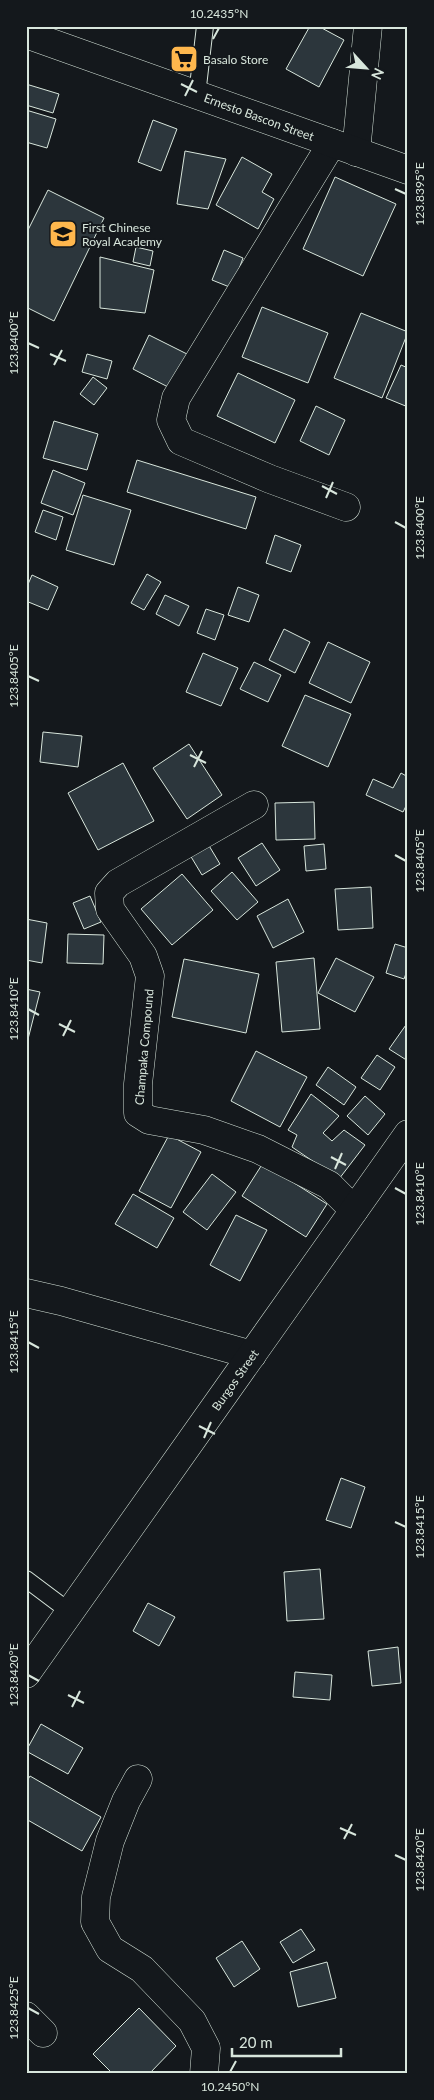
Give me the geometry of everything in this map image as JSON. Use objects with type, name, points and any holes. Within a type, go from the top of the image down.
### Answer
[{"type":"street","points":[[346,507],[181,442],[171,420],[176,398],[344,148],[368,26]]},
{"type":"street","name":"Ernesto Bascon Street","points":[[26,34],[408,170]]},
{"type":"street","name":"Champaka Compound","points":[[254,805],[118,883],[109,893],[110,909],[143,956],[150,976],[138,1084],[138,1113],[149,1120],[204,1130],[258,1149],[329,1185],[354,1210]]},
{"type":"street","name":"Burgos Street","points":[[26,1674],[408,1134]]},
{"type":"street","points":[[26,1293],[61,1301],[252,1355]]},
{"type":"street","points":[[138,1779],[110,1841],[96,1898],[95,1922],[110,1949],[142,1969],[192,2021],[206,2048],[204,2074]]},
{"type":"lane","points":[[197,95],[205,26]]},
{"type":"lane","points":[[26,1579],[70,1612]]},
{"type":"building","points":[[310,26],[318,26],[344,40],[319,87],[286,69]]},
{"type":"building","points":[[26,84],[59,94],[53,113],[26,105]]},
{"type":"building","points":[[26,110],[56,119],[47,148],[26,142]]},
{"type":"building","points":[[153,120],[177,129],[161,171],[138,162]]},
{"type":"building","points":[[185,151],[226,159],[208,209],[177,204]]},
{"type":"building","points":[[242,157],[272,174],[262,192],[274,199],[258,229],[216,205]]},
{"type":"building","points":[[335,177],[396,204],[363,276],[303,249]]},
{"type":"building","points":[[48,190],[104,218],[54,321],[26,307],[26,234]]},
{"type":"building","points":[[136,247],[153,251],[150,266],[133,262]]},
{"type":"building","points":[[224,250],[243,258],[232,288],[212,280]]},
{"type":"building","points":[[100,257],[154,270],[145,313],[100,308]]},
{"type":"building","points":[[262,307],[328,333],[308,383],[242,357]]},
{"type":"building","points":[[361,313],[408,332],[382,398],[334,378]]},
{"type":"building","points":[[149,335],[187,354],[170,388],[133,369]]},
{"type":"building","points":[[87,354],[112,361],[107,379],[82,372]]},
{"type":"building","points":[[401,365],[408,368],[408,407],[386,398]]},
{"type":"building","points":[[238,373],[295,400],[275,443],[217,416]]},
{"type":"building","points":[[93,377],[107,388],[94,405],[80,394]]},
{"type":"building","points":[[316,406],[345,420],[329,455],[300,441]]},
{"type":"building","points":[[54,421],[98,434],[87,470],[43,458]]},
{"type":"building","points":[[137,460],[256,497],[246,529],[127,492]]},
{"type":"building","points":[[53,470],[85,483],[73,515],[41,503]]},
{"type":"building","points":[[83,495],[131,510],[114,565],[66,550]]},
{"type":"building","points":[[43,510],[63,517],[56,540],[35,532]]},
{"type":"building","points":[[275,535],[301,545],[291,572],[266,563]]},
{"type":"building","points":[[147,574],[161,582],[144,610],[131,603]]},
{"type":"building","points":[[32,575],[58,587],[48,610],[26,601],[26,589]]},
{"type":"building","points":[[238,587],[259,595],[249,622],[228,615]]},
{"type":"building","points":[[165,595],[189,606],[179,626],[156,614]]},
{"type":"building","points":[[206,609],[224,615],[215,640],[197,633]]},
{"type":"building","points":[[284,629],[310,642],[295,673],[269,660]]},
{"type":"building","points":[[328,642],[370,662],[351,703],[309,683]]},
{"type":"building","points":[[203,653],[238,668],[221,706],[186,692]]},
{"type":"building","points":[[254,662],[281,675],[268,702],[240,689]]},
{"type":"building","points":[[305,695],[351,714],[328,767],[282,746]]},
{"type":"building","points":[[43,732],[82,736],[78,767],[40,762]]},
{"type":"building","points":[[189,744],[222,795],[187,819],[153,768]]},
{"type":"building","points":[[123,763],[154,821],[98,850],[68,793]]},
{"type":"building","points":[[401,773],[408,777],[408,802],[403,812],[366,795],[373,779],[393,788]]},
{"type":"building","points":[[314,802],[315,839],[276,840],[275,803]]},
{"type":"building","points":[[262,843],[280,870],[256,886],[238,858]]},
{"type":"building","points":[[208,844],[220,864],[202,875],[190,855]]},
{"type":"building","points":[[324,844],[326,869],[306,871],[304,846]]},
{"type":"building","points":[[232,872],[258,902],[237,920],[211,891]]},
{"type":"building","points":[[182,874],[213,910],[172,945],[141,909]]},
{"type":"building","points":[[371,887],[373,928],[338,930],[335,889]]},
{"type":"building","points":[[90,896],[101,922],[84,929],[73,903]]},
{"type":"building","points":[[288,899],[304,932],[273,948],[257,916]]},
{"type":"building","points":[[26,919],[47,923],[42,963],[26,960]]},
{"type":"building","points":[[68,934],[104,935],[103,964],[67,963]]},
{"type":"building","points":[[395,944],[408,948],[408,968],[404,979],[386,973]]},
{"type":"building","points":[[314,958],[320,1029],[282,1032],[276,962]]},
{"type":"building","points":[[336,958],[374,977],[355,1012],[318,993]]},
{"type":"building","points":[[184,959],[259,974],[246,1033],[172,1017]]},
{"type":"building","points":[[26,989],[40,992],[26,1047]]},
{"type":"building","points":[[408,1022],[408,1061],[389,1049]]},
{"type":"building","points":[[256,1051],[307,1077],[280,1127],[231,1101]]},
{"type":"building","points":[[377,1055],[395,1067],[380,1090],[361,1078]]},
{"type":"building","points":[[328,1067],[356,1087],[344,1105],[316,1085]]},
{"type":"building","points":[[311,1094],[339,1116],[323,1133],[332,1141],[344,1130],[365,1145],[339,1179],[292,1147],[297,1135],[288,1130]]},
{"type":"building","points":[[365,1096],[385,1114],[368,1135],[347,1116]]},
{"type":"building","points":[[169,1135],[201,1152],[171,1208],[139,1191]]},
{"type":"building","points":[[263,1163],[327,1204],[306,1237],[242,1196]]},
{"type":"building","points":[[212,1174],[236,1192],[207,1230],[183,1212]]},
{"type":"building","points":[[133,1194],[174,1218],[157,1248],[115,1224]]},
{"type":"building","points":[[236,1215],[267,1230],[240,1281],[210,1265]]},
{"type":"building","points":[[341,1478],[365,1487],[351,1528],[326,1520]]},
{"type":"building","points":[[320,1569],[324,1619],[287,1621],[284,1572]]},
{"type":"building","points":[[148,1603],[175,1617],[159,1646],[133,1631]]},
{"type":"building","points":[[398,1647],[401,1683],[372,1686],[368,1651]]},
{"type":"building","points":[[295,1672],[332,1675],[330,1700],[293,1697]]},
{"type":"building","points":[[41,1724],[83,1748],[68,1774],[26,1751]]},
{"type":"building","points":[[30,1776],[101,1817],[82,1851],[26,1819],[26,1783]]},
{"type":"building","points":[[301,1929],[315,1950],[293,1963],[280,1942]]},
{"type":"building","points":[[242,1941],[260,1969],[234,1987],[216,1958]]},
{"type":"building","points":[[327,1962],[336,1998],[298,2007],[290,1972]]},
{"type":"building","points":[[139,2008],[176,2046],[149,2074],[113,2074],[93,2054]]},
{"type":"place","name":"Basalo Store","points":[[184,59]]},
{"type":"place","name":"First Chinese Royal Academy","points":[[63,234]]}]
